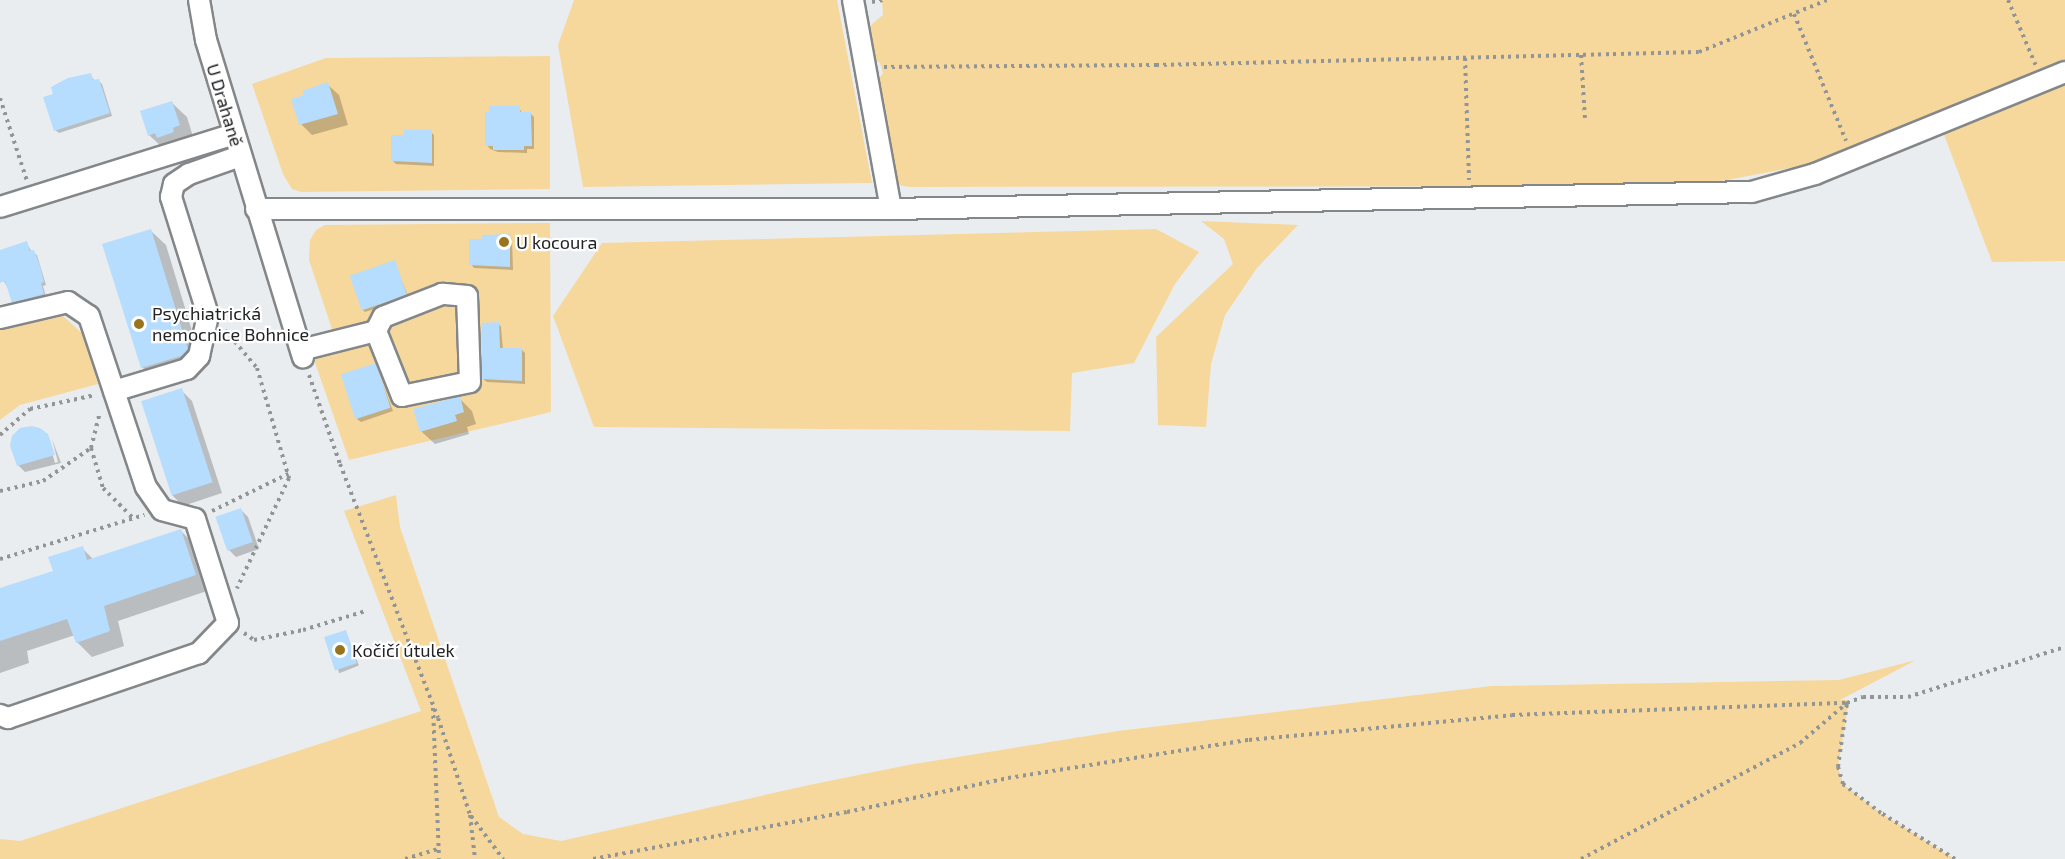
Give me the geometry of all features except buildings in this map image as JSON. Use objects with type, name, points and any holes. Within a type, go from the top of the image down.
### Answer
[{"type":"street","name":"U Drahaně","points":[[199,0],[206,40],[302,353]]},
{"type":"street","points":[[853,0],[891,209]]},
{"type":"street","points":[[256,209],[891,209],[1752,192],[1815,174],[2065,72]]},
{"type":"street","points":[[0,207],[234,134]]},
{"type":"street","points":[[109,392],[188,369],[199,356],[208,315],[171,197],[174,184],[189,174],[240,156]]},
{"type":"street","points":[[302,353],[376,331],[383,317],[442,294],[466,296],[470,382],[402,396],[376,331]]},
{"type":"street","points":[[0,318],[68,302],[89,316],[109,392],[146,488],[162,510],[195,519],[227,618],[199,653],[8,718],[0,715]]},
{"type":"path","points":[[865,67],[1156,65],[1699,52],[1827,0]]},
{"type":"path","points":[[2008,0],[2036,66]]},
{"type":"path","points":[[1794,14],[1848,145]]},
{"type":"path","points":[[1581,55],[1585,118]]},
{"type":"path","points":[[1465,58],[1469,180]]},
{"type":"path","points":[[0,98],[31,196]]},
{"type":"path","points":[[207,320],[226,330],[257,368],[289,478],[227,618],[254,640],[303,630],[366,611]]},
{"type":"path","points":[[302,353],[340,464],[432,704],[470,815],[475,859]]},
{"type":"path","points":[[0,435],[30,410],[109,392]]},
{"type":"path","points":[[109,392],[91,448],[103,488],[134,519]]},
{"type":"path","points":[[0,491],[43,481],[91,448]]},
{"type":"path","points":[[195,519],[288,474]]},
{"type":"path","points":[[0,559],[162,510]]},
{"type":"path","points":[[593,859],[847,812],[1008,778],[1249,740],[1512,715],[1847,702],[1863,697],[1908,697],[2065,647]]},
{"type":"path","points":[[1581,859],[1800,743],[1847,702]]},
{"type":"path","points":[[1847,702],[1838,767],[1843,784],[1881,813],[1955,859]]},
{"type":"path","points":[[432,704],[439,859]]},
{"type":"path","points":[[470,815],[503,859]]},
{"type":"path","points":[[405,859],[438,849]]},
{"type":"shaded area","points":[[574,0],[837,0],[872,183],[583,187],[558,45]]},
{"type":"shaded area","points":[[882,0],[2065,0],[2065,61],[1817,163],[1695,186],[910,187],[898,185],[876,83],[883,73],[880,63],[870,56],[866,39],[871,25],[883,15]]},
{"type":"shaded area","points":[[550,56],[550,189],[301,192],[292,189],[283,174],[252,84],[326,58]]},
{"type":"shaded area","points":[[2065,82],[2065,261],[1992,262],[1943,132]]},
{"type":"shaded area","points":[[1201,221],[1298,225],[1257,268],[1225,315],[1211,364],[1206,427],[1158,425],[1156,337],[1233,264],[1224,239]]},
{"type":"shaded area","points":[[550,223],[551,412],[349,460],[314,360],[338,347],[309,260],[310,240],[316,230],[325,225]]},
{"type":"shaded area","points":[[1156,229],[1199,252],[1175,284],[1134,363],[1072,373],[1070,431],[594,427],[553,316],[602,243]]},
{"type":"shaded area","points":[[63,316],[84,335],[98,384],[20,405],[0,420],[0,330]]},
{"type":"shaded area","points":[[396,495],[400,527],[499,817],[523,834],[561,841],[908,765],[1118,731],[1491,686],[1839,680],[1916,660],[1840,700],[1849,700],[1838,767],[1843,784],[1881,813],[1955,859],[0,859],[0,839],[20,841],[421,711],[344,511]]},
{"type":"place","name":"U kocoura","points":[[504,242]]},
{"type":"place","name":"Psychiatrická nemocnice Bohnice","points":[[139,324]]},
{"type":"place","name":"Kočičí útulek","points":[[340,650]]}]
